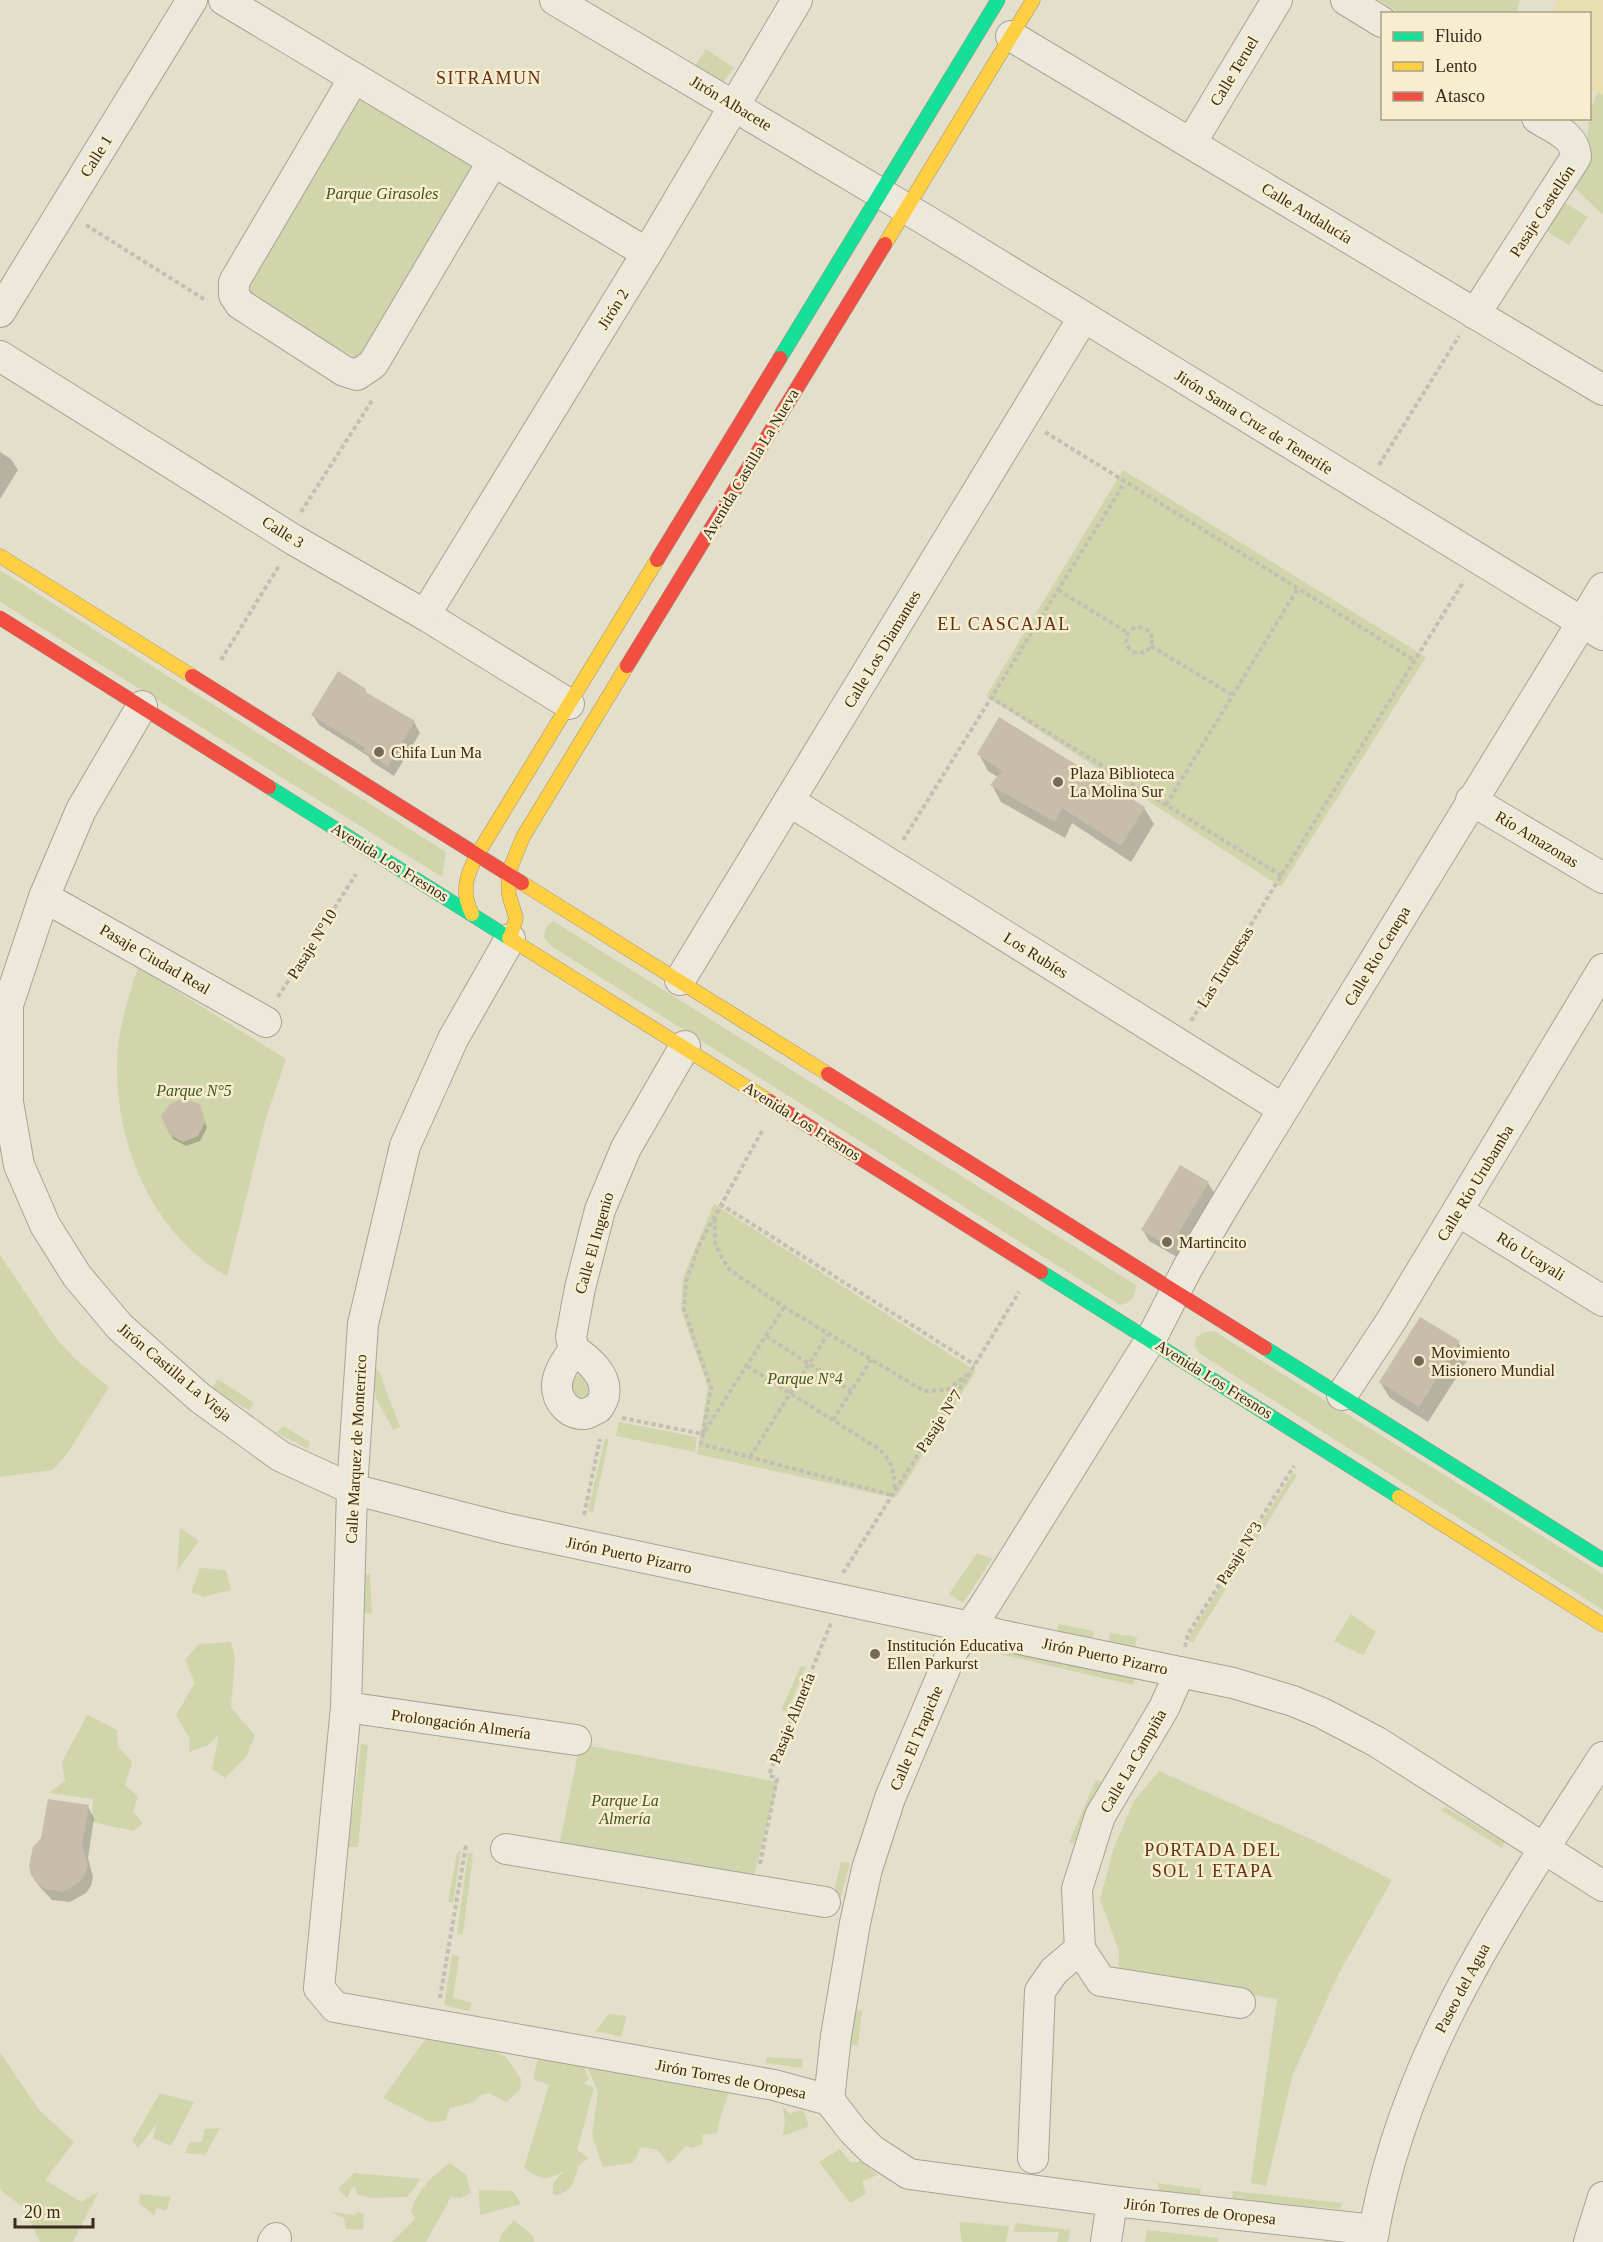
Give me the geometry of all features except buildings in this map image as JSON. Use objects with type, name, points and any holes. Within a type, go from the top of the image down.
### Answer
[{"type":"main road","name":"Avenida Castilla La Nueva","points":[[472,914],[465,902],[464,887],[477,855],[998,0]]},
{"type":"main road","name":"Avenida Castilla La Nueva","points":[[510,939],[516,918],[509,895],[508,874],[523,837],[1033,0]]},
{"type":"main road","points":[[0,556],[1603,1560]]},
{"type":"main road","name":"Avenida Los Fresnos","points":[[0,618],[1603,1624]]},
{"type":"street","name":"Calle 1","points":[[0,312],[192,0]]},
{"type":"street","points":[[224,0],[647,253]]},
{"type":"street","name":"Jirón Albacete","points":[[555,0],[905,208]]},
{"type":"street","name":"Jirón 2","points":[[425,615],[647,253],[797,0]]},
{"type":"street","name":"Calle Teruel","points":[[1191,143],[1277,0]]},
{"type":"street","points":[[1346,0],[1381,21]]},
{"type":"street","name":"Calle Andalucía","points":[[1011,36],[1603,390]]},
{"type":"street","points":[[354,78],[234,282],[234,295],[240,304],[344,371],[357,375],[373,364],[492,161]]},
{"type":"street","name":"Pasaje Castellón","points":[[1475,314],[1576,157],[1575,146],[1570,139],[1540,120]]},
{"type":"street","name":"Jirón Santa Cruz de Tenerife","points":[[905,208],[1592,629]]},
{"type":"street","name":"Calle Los Diamantes","points":[[680,980],[1083,318]]},
{"type":"street","name":"Calle 3","points":[[0,356],[294,540],[425,615],[569,704]]},
{"type":"street","points":[[1592,629],[1603,588]]},
{"type":"street","name":"Calle Rio Cenepa","points":[[1175,1290],[1471,800],[1592,629]]},
{"type":"street","name":"Jirón Castilla La Vieja","points":[[142,706],[81,810],[4,999],[8,1102],[19,1165],[45,1225],[77,1276],[120,1327],[200,1398],[280,1456],[352,1489]]},
{"type":"street","name":"Río Amazonas","points":[[1471,800],[1603,878]]},
{"type":"street","name":"Los Rubíes","points":[[789,801],[1179,1042],[1283,1109]]},
{"type":"street","name":"Pasaje Ciudad Real","points":[[44,897],[270,1013]]},
{"type":"street","name":"Calle Marquez de Monterrico","points":[[319,1988],[346,1707],[352,1489],[363,1324],[405,1146],[453,1039],[510,939]]},
{"type":"street","name":"Calle Río Urubamba","points":[[1342,1395],[1458,1212],[1603,969]]},
{"type":"street","name":"Calle El Ingenio","points":[[574,1350],[571,1337],[580,1288],[600,1210],[626,1149],[685,1046]]},
{"type":"street","name":"Río Ucayali","points":[[1458,1212],[1603,1301]]},
{"type":"street","name":"Calle El Trapiche","points":[[829,2100],[838,2025],[855,1923],[867,1869],[890,1798],[952,1652],[1151,1339],[1175,1290]]},
{"type":"street","name":"Jirón Puerto Pizarro","points":[[352,1489],[525,1532],[1180,1672],[1293,1701],[1377,1742],[1603,1886]]},
{"type":"street","name":"Calle La Campiña","points":[[1080,1949],[1077,1889],[1100,1816],[1164,1707],[1180,1672]]},
{"type":"street","name":"Prolongación Almería","points":[[346,1707],[576,1740]]},
{"type":"street","name":"Paseo del Agua","points":[[1373,2236],[1379,2201],[1400,2127],[1441,2025],[1464,1980],[1603,1757]]},
{"type":"street","points":[[506,1849],[825,1902]]},
{"type":"street","points":[[1033,2158],[1040,1991],[1054,1971],[1080,1949],[1101,1981],[1240,2003]]},
{"type":"street","name":"Jirón Torres de Oropesa","points":[[319,1988],[335,2007],[774,2085],[829,2100],[853,2131],[872,2150],[909,2174],[1373,2236]]},
{"type":"street","points":[[1589,2242],[1603,2197]]},
{"type":"street","points":[[1106,2242],[1112,2201]]},
{"type":"path","points":[[1363,490],[1475,314]]},
{"type":"path","points":[[1038,428],[1414,660]]},
{"type":"path","points":[[888,863],[1125,482]]},
{"type":"path","points":[[220,661],[294,540]]},
{"type":"path","name":"Las Turquesas","points":[[1179,1042],[1466,578]]},
{"type":"path","points":[[1167,805],[1298,588]]},
{"type":"path","points":[[1058,590],[1128,633]]},
{"type":"path","points":[[1139,627],[1148,630],[1152,637],[1151,646],[1141,653],[1133,651],[1127,645],[1128,633],[1139,627]]},
{"type":"path","points":[[1151,646],[1232,695]]},
{"type":"path","points":[[990,697],[1282,876]]},
{"type":"path","name":"Pasaje N°10","points":[[270,1013],[356,873]]},
{"type":"path","points":[[776,1105],[699,1245],[686,1282],[684,1309],[711,1388],[701,1444],[891,1495]]},
{"type":"path","points":[[720,1204],[975,1365]]},
{"type":"path","points":[[715,1216],[716,1244],[730,1270],[828,1334],[924,1391],[947,1389],[971,1371]]},
{"type":"path","name":"Pasaje N°7","points":[[842,1574],[1035,1267]]},
{"type":"path","points":[[703,1434],[784,1307]]},
{"type":"path","points":[[750,1457],[828,1334]]},
{"type":"path","points":[[766,1336],[851,1391]]},
{"type":"path","points":[[833,1420],[871,1360]]},
{"type":"path","points":[[747,1366],[888,1457],[893,1468],[895,1490]]},
{"type":"path","points":[[613,1416],[703,1434]]},
{"type":"path","points":[[584,1515],[601,1435]]},
{"type":"path","name":"Pasaje N°3","points":[[1180,1672],[1188,1634],[1310,1440]]},
{"type":"path","name":"Pasaje Almería","points":[[759,1872],[777,1779],[768,1775],[832,1620]]},
{"type":"path","points":[[438,2008],[466,1845]]},
{"type":"green space","points":[[1378,0],[1520,0],[1516,12],[1398,12]]},
{"type":"green space","points":[[706,49],[734,68],[721,84],[692,71]]},
{"type":"green space","points":[[1603,81],[1602,214],[1573,186],[1586,150],[1591,107]]},
{"type":"green space","name":"Parque Girasoles","points":[[358,92],[476,170],[368,358],[356,358],[252,299],[249,288]]},
{"type":"green space","points":[[1560,200],[1588,217],[1569,245],[1540,227]]},
{"type":"green space","points":[[1123,470],[1426,657],[1281,887],[986,696]]},
{"type":"green space","points":[[0,570],[446,852],[442,877],[0,602]]},
{"type":"green space","points":[[553,921],[1136,1285],[1132,1298],[1120,1305],[551,946],[544,937],[546,927]]},
{"type":"green space","name":"Parque N°5","points":[[138,967],[286,1059],[266,1118],[227,1276],[201,1258],[178,1237],[159,1212],[131,1155],[118,1093],[117,1062],[121,1026]]},
{"type":"green space","name":"Parque N°4","points":[[714,1204],[976,1371],[896,1498],[697,1454],[708,1387],[681,1309],[683,1278]]},
{"type":"green space","points":[[0,1255],[55,1337],[75,1359],[109,1387],[67,1454],[53,1470],[0,1477]]},
{"type":"green space","points":[[1214,1331],[1603,1574],[1603,1610],[1199,1353],[1195,1346],[1196,1337],[1205,1332]]},
{"type":"green space","points":[[378,1369],[400,1427],[393,1430],[376,1398],[371,1370]]},
{"type":"green space","points":[[581,1374],[597,1386],[584,1405],[567,1387],[572,1378]]},
{"type":"green space","points":[[218,1379],[254,1403],[249,1410],[211,1389]]},
{"type":"green space","points":[[619,1422],[697,1437],[695,1452],[616,1436]]},
{"type":"green space","points":[[283,1426],[310,1442],[308,1449],[277,1433]]},
{"type":"green space","points":[[605,1438],[609,1439],[593,1512],[588,1511]]},
{"type":"green space","points":[[1293,1473],[1297,1475],[1193,1642],[1189,1642],[1191,1633]]},
{"type":"green space","points":[[180,1528],[199,1541],[177,1571]]},
{"type":"green space","points":[[977,1553],[992,1559],[963,1603],[949,1594]]},
{"type":"green space","points":[[200,1568],[226,1570],[231,1590],[203,1597],[191,1592]]},
{"type":"green space","points":[[370,1574],[372,1614],[359,1612],[360,1576]]},
{"type":"green space","points":[[1351,1614],[1376,1632],[1363,1655],[1334,1641]]},
{"type":"green space","points":[[1059,1624],[1094,1631],[1092,1642],[1056,1634]]},
{"type":"green space","points":[[1110,1633],[1137,1637],[1134,1652],[1108,1645]]},
{"type":"green space","points":[[231,1642],[235,1657],[231,1708],[255,1735],[246,1757],[225,1778],[212,1769],[219,1734],[208,1745],[189,1752],[190,1739],[176,1715],[195,1683],[185,1660],[199,1644]]},
{"type":"green space","points":[[994,1645],[1135,1678],[1133,1685],[991,1652]]},
{"type":"green space","points":[[801,1666],[806,1667],[787,1712],[781,1710]]},
{"type":"green space","points":[[87,1715],[117,1730],[118,1746],[132,1762],[125,1785],[138,1797],[133,1811],[143,1823],[134,1831],[92,1822],[93,1799],[49,1793],[65,1781],[62,1762]]},
{"type":"green space","points":[[361,1744],[368,1745],[358,1847],[348,1847]]},
{"type":"green space","name":"Parque La Almería","points":[[580,1744],[778,1782],[752,1884],[557,1856]]},
{"type":"green space","points":[[1159,1771],[1313,1840],[1392,1880],[1339,1973],[1293,2074],[1266,2186],[1251,2183],[1277,1999],[1118,1972],[1119,1951],[1100,1899],[1114,1847],[1134,1801]]},
{"type":"green space","points":[[1096,1780],[1104,1782],[1073,1844],[1069,1842]]},
{"type":"green space","points":[[1445,1807],[1505,1842],[1502,1848],[1441,1810]]},
{"type":"green space","points":[[461,1850],[453,1903],[448,1902],[457,1853]]},
{"type":"green space","points":[[468,1853],[473,1854],[463,1934],[457,1935]]},
{"type":"green space","points":[[841,1862],[850,1863],[840,1900],[833,1895]]},
{"type":"green space","points":[[452,1955],[459,1956],[453,1998],[472,2003],[469,2011],[444,2005]]},
{"type":"green space","points":[[862,2010],[858,2046],[844,2044],[847,2011]]},
{"type":"green space","points":[[609,2014],[627,2016],[621,2037],[596,2031]]},
{"type":"green space","points":[[429,2034],[491,2045],[496,2052],[506,2057],[521,2079],[520,2089],[507,2102],[489,2093],[480,2095],[474,2102],[450,2108],[445,2121],[430,2122],[383,2098]]},
{"type":"green space","points":[[0,2052],[39,2110],[74,2142],[45,2180],[81,2202],[99,2191],[73,2242],[40,2242],[23,2207],[0,2190]]},
{"type":"green space","points":[[767,2057],[803,2059],[802,2068],[765,2063]]},
{"type":"green space","points":[[538,2058],[584,2066],[589,2079],[584,2083],[594,2088],[577,2150],[589,2158],[579,2165],[572,2186],[560,2195],[553,2194],[553,2183],[564,2171],[544,2178],[524,2168],[549,2085],[533,2079]]},
{"type":"green space","points":[[585,2062],[729,2093],[717,2133],[702,2135],[703,2144],[692,2148],[686,2146],[669,2164],[658,2150],[641,2147],[633,2163],[603,2167],[592,2135],[598,2092]]},
{"type":"green space","points":[[160,2093],[194,2102],[171,2146],[153,2138],[157,2123],[138,2148],[132,2141]]},
{"type":"green space","points":[[783,2107],[792,2115],[793,2112],[803,2110],[809,2126],[783,2136],[785,2121]]},
{"type":"green space","points":[[220,2128],[205,2155],[185,2153],[190,2142],[202,2142],[205,2129]]},
{"type":"green space","points":[[840,2149],[850,2162],[862,2162],[878,2175],[862,2181],[866,2194],[850,2203],[819,2162]]},
{"type":"green space","points":[[450,2163],[466,2175],[471,2193],[460,2198],[451,2197],[426,2242],[392,2242],[415,2219],[411,2211],[422,2189],[431,2178]]},
{"type":"green space","points":[[354,2173],[421,2179],[407,2197],[372,2198],[358,2195],[354,2185],[347,2198],[338,2189]]},
{"type":"green space","points":[[1157,2183],[1201,2189],[1199,2198],[1161,2195]]},
{"type":"green space","points":[[479,2190],[513,2191],[521,2204],[480,2215]]},
{"type":"green space","points":[[1233,2191],[1342,2203],[1340,2209],[1232,2200]]},
{"type":"green space","points":[[140,2194],[171,2197],[166,2211],[157,2208],[154,2215],[139,2203]]},
{"type":"green space","points":[[331,2212],[355,2215],[358,2212],[364,2215],[363,2230],[346,2229],[344,2218]]},
{"type":"green space","points":[[514,2220],[533,2236],[534,2242],[499,2242],[501,2235]]},
{"type":"green space","points":[[959,2222],[1009,2226],[1006,2242],[962,2242]]},
{"type":"green space","points":[[1016,2223],[1070,2230],[1068,2242],[1057,2242],[1059,2232],[1013,2232]]},
{"type":"green space","points":[[1147,2230],[1218,2238],[1218,2242],[1145,2242]]},
{"type":"sand","points":[[1556,0],[1603,0],[1603,95],[1591,89],[1591,12],[1554,12]]},
{"type":"traffic: fast","points":[[780,358],[998,0]]},
{"type":"traffic: fast","points":[[269,787],[509,938]]},
{"type":"traffic: fast","points":[[1041,1272],[1399,1497]]},
{"type":"traffic: fast","points":[[1265,1348],[1603,1560]]},
{"type":"traffic: slow","points":[[885,244],[1033,0]]},
{"type":"traffic: slow","points":[[0,556],[192,676]]},
{"type":"traffic: slow","points":[[472,914],[466,884],[477,855],[657,560]]},
{"type":"traffic: slow","points":[[510,939],[516,918],[509,895],[508,874],[523,837],[627,666]]},
{"type":"traffic: slow","points":[[522,883],[828,1074]]},
{"type":"traffic: slow","points":[[509,938],[769,1101]]},
{"type":"traffic: slow","points":[[1399,1497],[1603,1625]]},
{"type":"traffic: jam","points":[[627,666],[885,244]]},
{"type":"traffic: jam","points":[[657,560],[780,358]]},
{"type":"traffic: jam","points":[[0,618],[269,787]]},
{"type":"traffic: jam","points":[[192,676],[522,883]]},
{"type":"traffic: jam","points":[[828,1074],[1265,1348]]},
{"type":"traffic: jam","points":[[769,1101],[1041,1272]]},
{"type":"place","name":"Chifa Lun Ma","points":[[379,752]]},
{"type":"place","name":"Plaza Biblioteca La Molina Sur","points":[[1058,782]]},
{"type":"place","name":"Martincito","points":[[1167,1242]]},
{"type":"place","name":"Movimiento Misionero Mundial","points":[[1419,1361]]},
{"type":"place","name":"Institución Educativa Ellen Parkurst","points":[[875,1654]]},
{"type":"district","name":"SITRAMUN","points":[[489,78]]},
{"type":"district","name":"EL CASCAJAL","points":[[1004,624]]},
{"type":"district","name":"PORTADA DEL SOL 1 ETAPA","points":[[1213,1860]]}]
